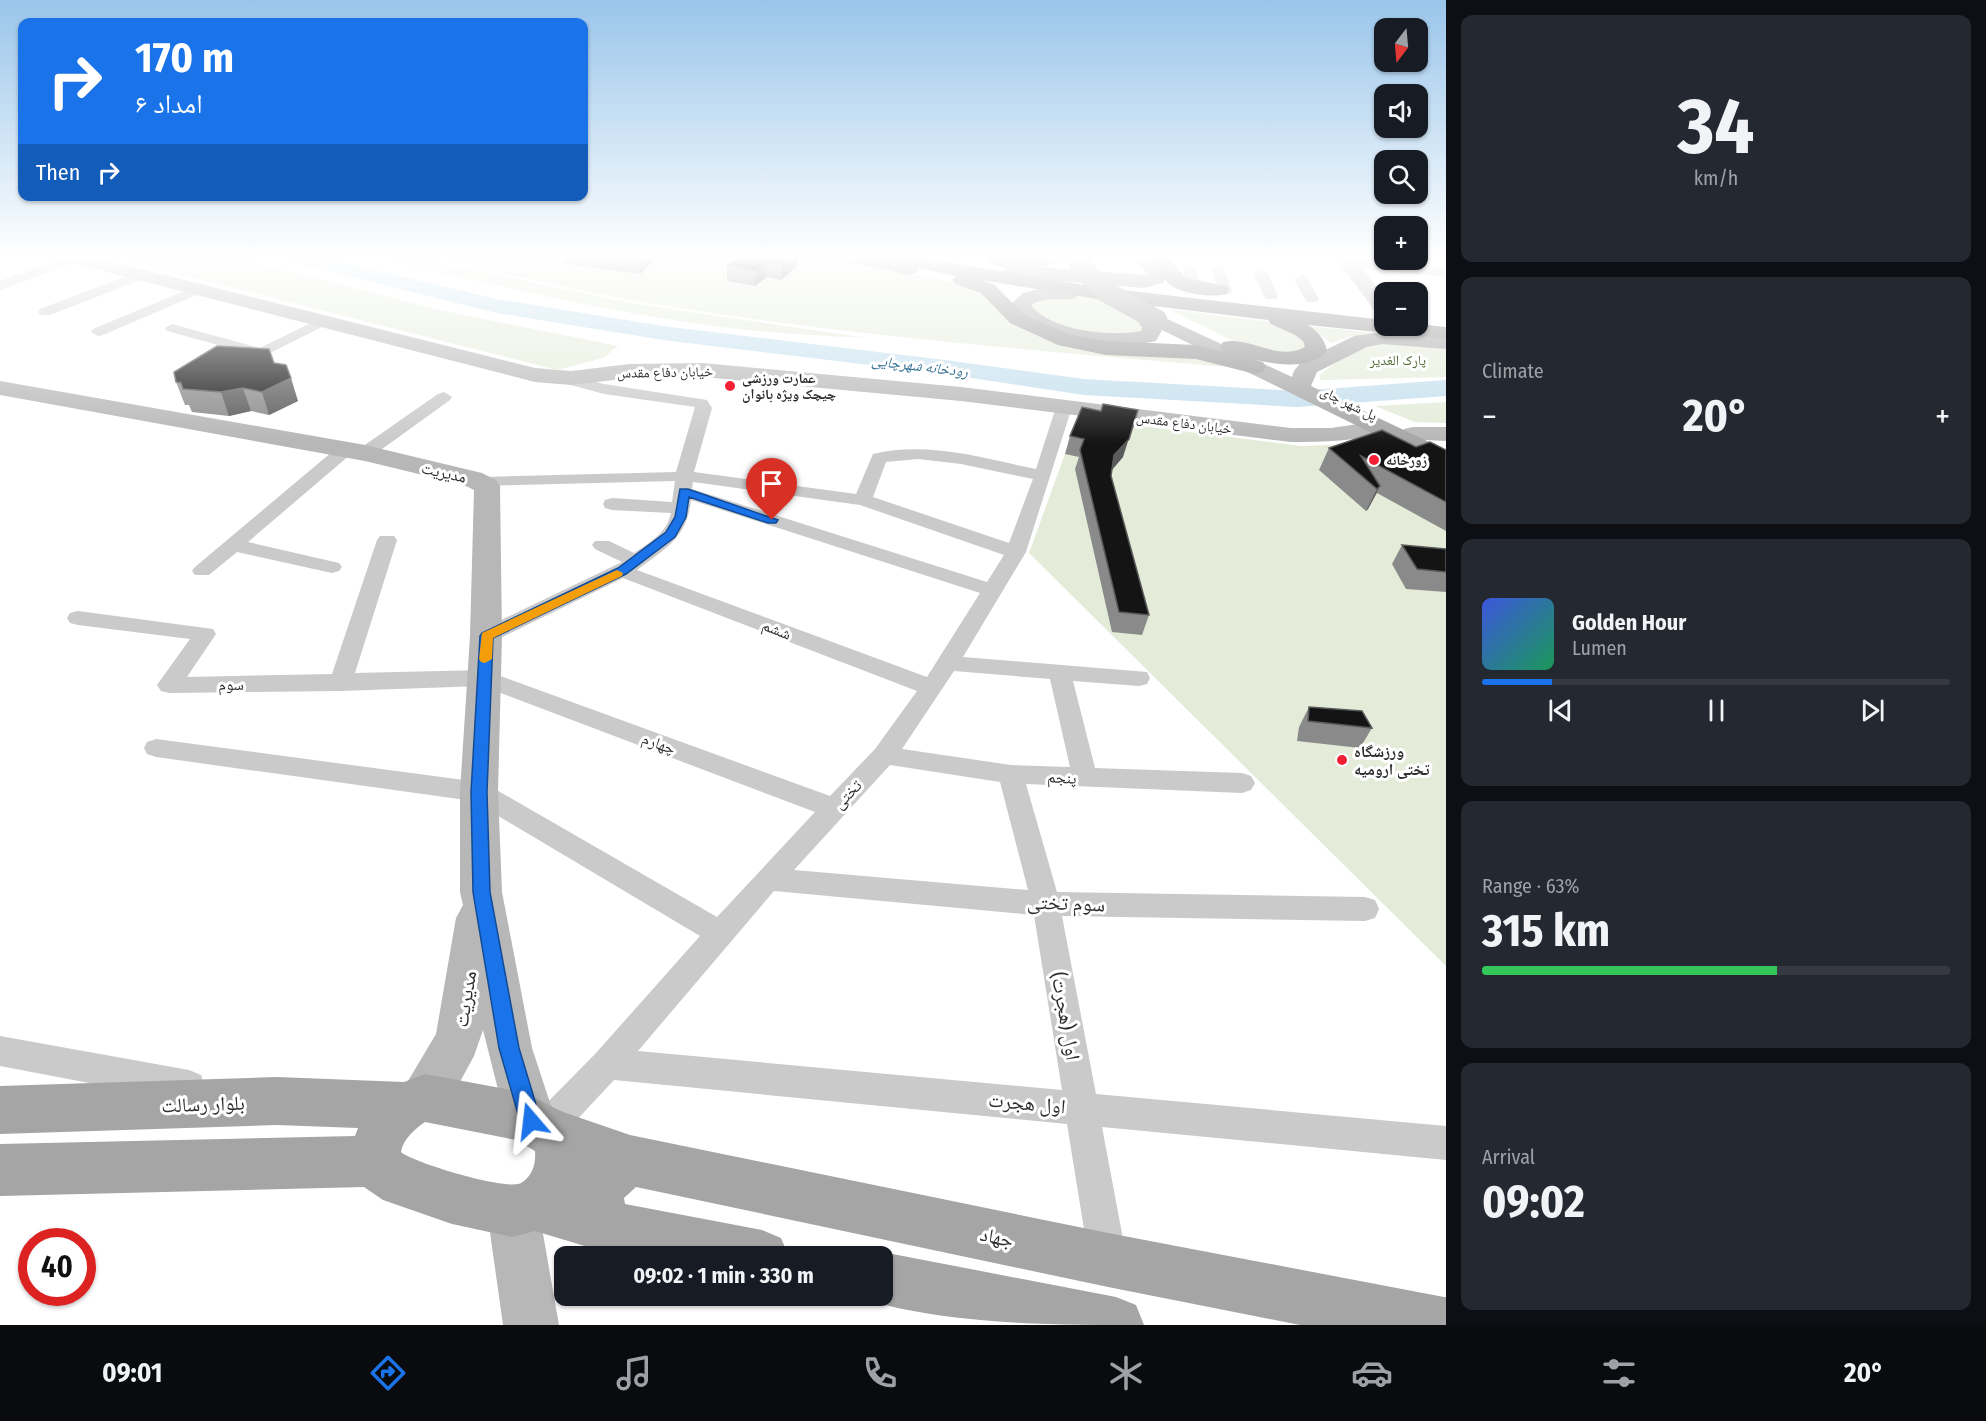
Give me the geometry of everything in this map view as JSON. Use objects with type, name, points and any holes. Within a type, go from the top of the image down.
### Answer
[{"type":"highway","points":[[1017,319],[1066,340],[1106,348],[1196,352],[1255,368]]},
{"type":"highway","points":[[1228,346],[1277,357],[1297,357],[1316,350],[1316,342],[1310,334],[1272,319]]},
{"type":"highway","points":[[1309,319],[1446,333]]},
{"type":"highway","points":[[1428,323],[1446,326]]},
{"type":"main road","points":[[1033,319],[1078,336],[1107,340],[1132,340],[1148,336],[1153,328],[1155,319]]},
{"type":"main road","points":[[1160,319],[1255,368],[1293,381]]},
{"type":"main road","points":[[1162,319],[1228,346],[1293,381]]},
{"type":"main road","points":[[1293,381],[1309,367],[1362,341],[1382,338],[1446,342]]},
{"type":"main road","name":"پل شهر چای","points":[[1293,381],[1388,427]]},
{"type":"main road","points":[[1388,427],[1446,450]]},
{"type":"main road","points":[[1388,427],[1446,460]]},
{"type":"main road","name":"بلوار رسالت","points":[[0,1110],[276,1101],[415,1102],[504,1113],[543,1127]]},
{"type":"main road","points":[[415,1102],[385,1125],[376,1150],[377,1161],[381,1168],[394,1179],[463,1200],[524,1208],[609,1228],[704,1246]]},
{"type":"main road","points":[[524,1208],[545,1198],[554,1184],[559,1167],[561,1154],[543,1127]]},
{"type":"main road","name":"جهاد","points":[[543,1127],[630,1160],[1108,1260],[1444,1325]]},
{"type":"main road","points":[[609,1228],[598,1206],[599,1194],[608,1175],[630,1160]]},
{"type":"main road","points":[[0,1170],[377,1161]]},
{"type":"main road","points":[[893,1282],[1116,1325]]},
{"type":"street","points":[[98,332],[129,319]]},
{"type":"street","name":"خیابان دفاع مقدس","points":[[309,319],[502,369],[571,378],[630,371],[704,370],[961,394],[1291,435],[1331,435],[1388,427],[1446,434]]},
{"type":"street","points":[[172,328],[262,353],[321,322]]},
{"type":"street","points":[[486,636],[629,566],[671,534],[680,517],[684,485],[705,408],[701,403],[604,389],[554,376]]},
{"type":"street","name":"مدیریت","points":[[0,388],[355,452],[482,482],[487,486],[486,636],[479,792],[481,892],[509,1048],[543,1127]]},
{"type":"street","points":[[202,571],[233,544],[355,452],[444,397]]},
{"type":"street","name":"تختی","points":[[543,1127],[607,1064],[768,879],[884,755],[932,688],[1016,552],[1064,407]]},
{"type":"street","points":[[863,500],[879,458],[896,453],[948,458],[1043,476]]},
{"type":"street","points":[[482,482],[684,485],[863,500],[1016,552]]},
{"type":"street","points":[[612,504],[684,485],[994,591]]},
{"type":"street","points":[[340,683],[387,540]]},
{"type":"street","points":[[233,544],[332,567]]},
{"type":"street","name":"ششم","points":[[602,545],[629,566],[932,688]]},
{"type":"street","name":"سوم","points":[[78,618],[205,634],[169,685],[484,678]]},
{"type":"street","points":[[947,663],[1139,678]]},
{"type":"street","points":[[1060,673],[1085,778]]},
{"type":"street","name":"چهارم","points":[[484,678],[833,808]]},
{"type":"street","points":[[156,748],[479,792],[722,934]]},
{"type":"street","name":"پنجم","points":[[884,755],[1011,774],[1242,783]]},
{"type":"street","name":"اول (هجرت)","points":[[1011,774],[1046,904],[1108,1260]]},
{"type":"street","name":"سوم تختی","points":[[768,879],[1046,904],[1365,909]]},
{"type":"street","name":"مدیریت","points":[[415,1102],[459,1040],[481,892]]},
{"type":"street","points":[[0,1051],[276,1101]]},
{"type":"street","name":"اول هجرت","points":[[607,1064],[1446,1143]]},
{"type":"street","points":[[524,1208],[531,1325]]},
{"type":"green space","points":[[355,319],[484,319],[618,346],[603,358],[557,370]]},
{"type":"green space","points":[[666,319],[738,319],[868,338],[793,334]]},
{"type":"green space","points":[[751,319],[1018,319],[1195,356],[1228,367],[862,333]]},
{"type":"green space","points":[[1046,319],[1140,319],[1145,331],[1126,339],[1068,331]]},
{"type":"green space","points":[[1188,319],[1245,319],[1270,322],[1310,341],[1301,353],[1252,350]]},
{"type":"green space","points":[[1308,327],[1374,333],[1374,335],[1352,336],[1332,343]]},
{"type":"green space","name":"پارک الغدیر","points":[[1377,343],[1446,347],[1446,377],[1320,380],[1320,375],[1333,365]]},
{"type":"green space","points":[[1446,402],[1446,423],[1415,422],[1375,406]]},
{"type":"green space","name":"ورزشگاه تختی ارومیه","points":[[1078,418],[1301,446],[1377,443],[1446,471],[1446,966],[1029,553]]},
{"type":"building","points":[[217,346],[269,349],[274,363],[286,365],[291,378],[262,392],[243,388],[221,392],[183,389],[181,383],[176,382],[174,372]]},
{"type":"building","points":[[1103,404],[1138,410],[1129,439],[1114,455],[1111,476],[1149,615],[1119,612],[1080,450],[1084,439],[1070,436],[1082,407],[1101,411]]},
{"type":"building","points":[[1382,430],[1416,447],[1430,442],[1446,450],[1446,502],[1361,456],[1380,486],[1377,489],[1329,448]]},
{"type":"building","points":[[1402,545],[1446,549],[1446,572],[1417,569]]},
{"type":"building","points":[[1309,707],[1362,711],[1372,728],[1308,721]]},
{"type":"waterway","name":"رودخانه شهرچایی","points":[[576,319],[663,333],[945,367],[1084,387],[1297,399],[1446,388]]},
{"type":"slow traffic","points":[[485,659],[486,636],[617,573]]},
{"type":"place","name":"عمارت ورزشی چیچک ویژه بانوان","points":[[730,386]]},
{"type":"place","name":"زورخانه","points":[[1374,460]]},
{"type":"place","name":"ورزشگاه تختی ارومیه","points":[[1342,760]]},
{"type":"route","points":[[531,1121],[509,1048],[481,892],[479,792],[486,636],[622,571],[671,534],[680,517],[684,492],[772,520]]}]
